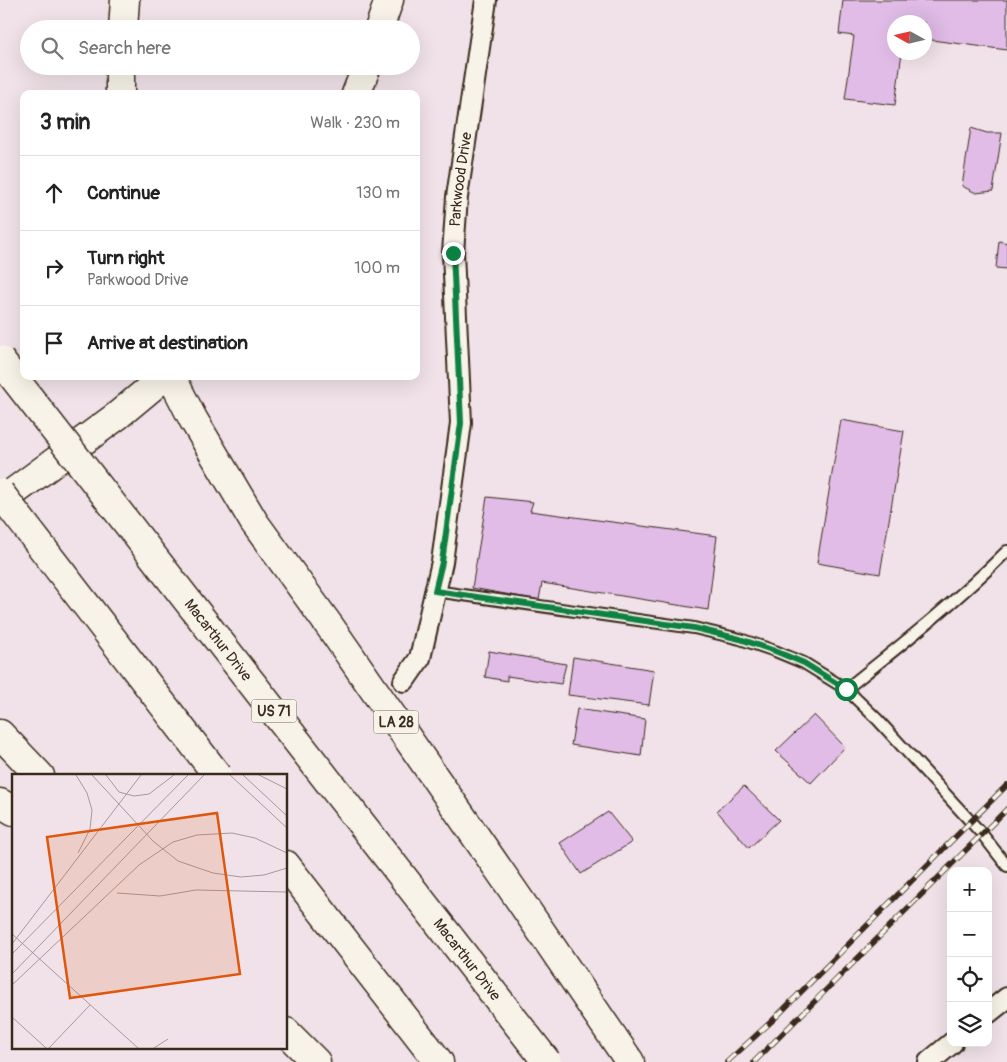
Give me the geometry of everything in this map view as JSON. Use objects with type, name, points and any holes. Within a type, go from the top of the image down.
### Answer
[{"type":"highway","points":[[124,20],[126,0]]},
{"type":"highway","points":[[383,20],[389,0]]},
{"type":"highway","points":[[120,75],[120,90]]},
{"type":"highway","points":[[358,90],[363,75]]},
{"type":"highway","name":"Macarthur Drive","points":[[0,360],[547,1062]]},
{"type":"highway","points":[[0,502],[117,416],[160,380]]},
{"type":"highway","name":"LA 28","points":[[173,380],[193,419],[254,522],[359,669],[630,1062]]},
{"type":"highway","points":[[0,493],[216,774]]},
{"type":"highway","points":[[0,734],[38,774]]},
{"type":"highway","points":[[0,803],[12,810]]},
{"type":"highway","points":[[288,868],[439,1062]]},
{"type":"highway","points":[[288,1034],[316,1062]]},
{"type":"street","name":"Parkwood Drive","points":[[404,681],[420,658],[442,562],[461,423],[453,253],[457,197],[486,0]]},
{"type":"street","points":[[992,1010],[1007,998]]},
{"type":"street","points":[[929,1062],[947,1047]]},
{"type":"lane","points":[[846,689],[910,638],[987,571],[1007,551]]},
{"type":"lane","points":[[435,591],[694,628],[740,639],[804,663],[846,689],[878,720],[982,834],[1007,866]]},
{"type":"building","points":[[843,0],[1007,0],[1007,50],[932,40],[932,15],[887,15],[887,60],[901,60],[895,105],[845,99],[854,36],[839,34]]},
{"type":"building","points":[[971,128],[987,133],[1002,133],[993,191],[976,193],[962,186]]},
{"type":"building","points":[[999,241],[1007,243],[1007,269],[996,268]]},
{"type":"building","points":[[841,420],[904,431],[880,574],[817,563]]},
{"type":"building","points":[[487,497],[533,502],[530,511],[717,536],[708,610],[542,583],[539,600],[472,588]]},
{"type":"building","points":[[489,651],[566,664],[561,684],[507,676],[507,681],[485,677]]},
{"type":"building","points":[[573,657],[654,670],[649,705],[568,695]]},
{"type":"building","points":[[577,709],[645,719],[641,756],[571,745]]},
{"type":"building","points":[[814,715],[845,747],[811,783],[776,751]]},
{"type":"building","points":[[744,786],[779,820],[749,848],[717,811]]},
{"type":"building","points":[[608,812],[632,842],[581,874],[560,843]]},
{"type":"railway","points":[[727,1062],[773,1020],[1007,785]]},
{"type":"railway","points":[[754,1062],[1007,809]]},
{"type":"route","points":[[453,253],[461,423],[442,562],[435,591],[694,628],[740,639],[775,651],[804,663],[846,689]]}]
